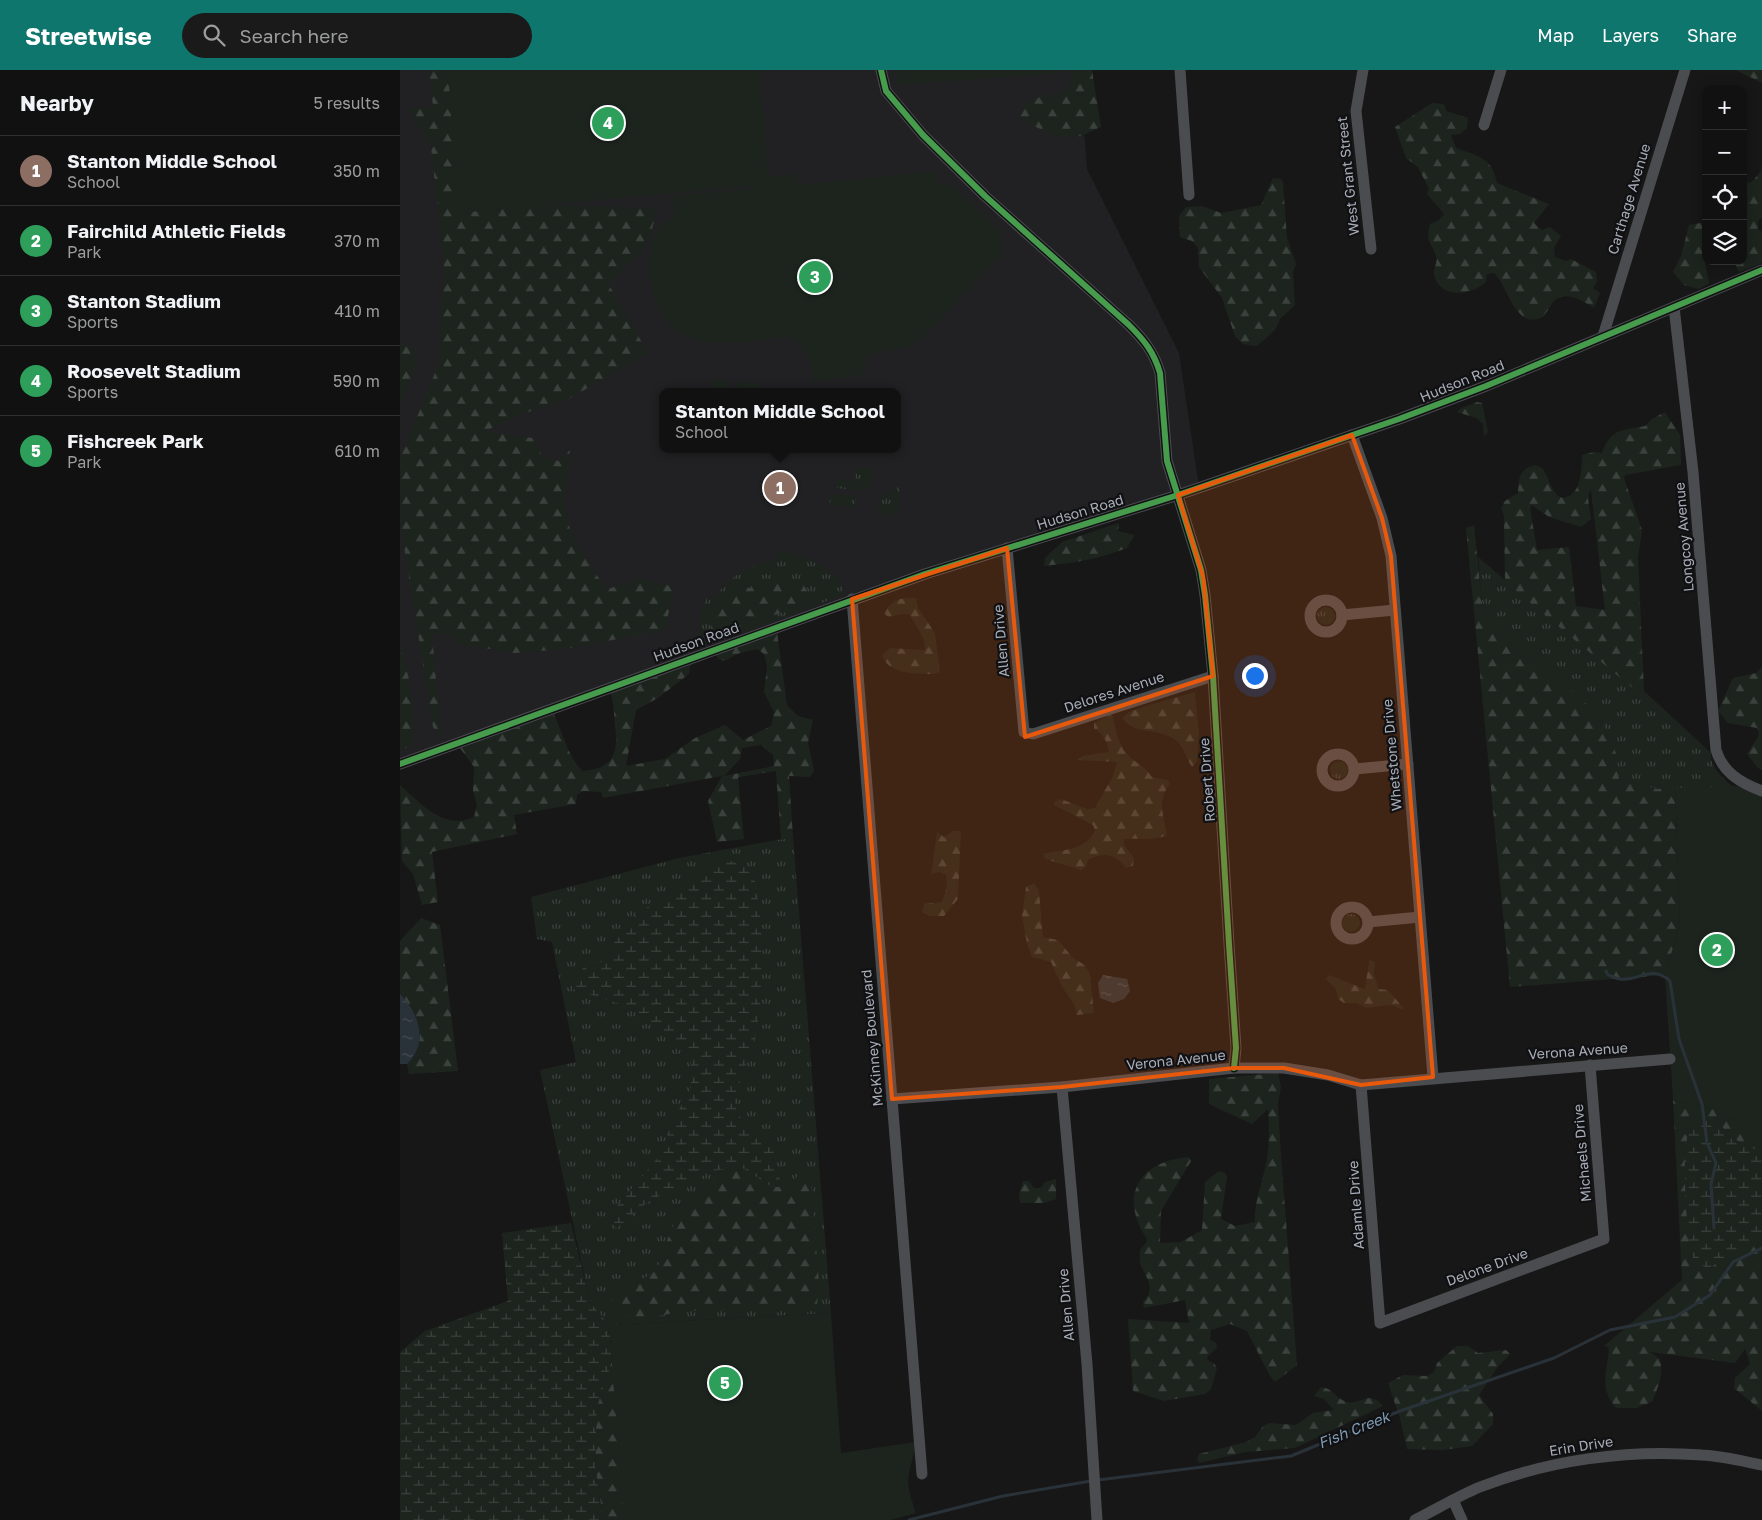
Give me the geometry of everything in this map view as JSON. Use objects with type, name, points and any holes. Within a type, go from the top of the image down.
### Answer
[{"type":"street","name":"Robert Drive","points":[[881,70],[886,91],[923,135],[985,196],[1071,272],[1149,346],[1160,373],[1166,451],[1201,570],[1213,676],[1236,1048],[1234,1068]]},
{"type":"street","points":[[1180,70],[1189,195]]},
{"type":"street","name":"West Grant Street","points":[[1363,70],[1356,111],[1371,249]]},
{"type":"street","points":[[1484,125],[1501,70]]},
{"type":"street","name":"Carthage Avenue","points":[[1603,336],[1685,70]]},
{"type":"street","name":"Hudson Road","points":[[400,764],[852,599],[1178,494],[1461,396],[1762,270]]},
{"type":"street","name":"Longcoy Avenue","points":[[1674,307],[1694,481],[1715,742],[1721,763],[1740,782],[1762,791]]},
{"type":"street","name":"Whetstone Drive","points":[[1352,435],[1388,539],[1433,1077]]},
{"type":"street","name":"Allen Drive","points":[[1007,548],[1024,732]]},
{"type":"street","name":"McKinney Boulevard","points":[[852,599],[922,1474]]},
{"type":"street","points":[[1342,615],[1395,610]]},
{"type":"street","name":"Delores Avenue","points":[[1024,732],[1033,734],[1213,676]]},
{"type":"street","points":[[1355,769],[1408,764]]},
{"type":"street","points":[[1368,922],[1420,917]]},
{"type":"street","name":"Verona Avenue","points":[[892,1099],[1062,1087],[1234,1068],[1284,1068],[1328,1075],[1362,1085],[1433,1077],[1670,1059]]},
{"type":"street","name":"Michaels Drive","points":[[1590,1065],[1604,1239]]},
{"type":"street","name":"Adamle Drive","points":[[1362,1085],[1380,1323]]},
{"type":"street","name":"Allen Drive","points":[[1062,1087],[1087,1364],[1097,1520]]},
{"type":"street","name":"Delone Drive","points":[[1380,1323],[1604,1239]]},
{"type":"street","name":"Erin Drive","points":[[1415,1520],[1453,1500],[1515,1475],[1617,1455],[1702,1455],[1762,1465]]},
{"type":"street","points":[[1453,1500],[1462,1520]]},
{"type":"highlighted area","points":[[1352,435],[1382,518],[1391,556],[1433,1077],[1361,1085],[1284,1068],[1234,1068],[1062,1087],[892,1099],[852,599],[1007,548],[1025,737],[1213,676],[1203,577],[1178,495]]},
{"type":"shaded area","points":[[400,70],[1079,70],[1087,169],[1179,353],[1199,487],[1007,548],[400,761]]},
{"type":"green space","points":[[429,70],[449,70],[462,203],[658,208],[648,243],[609,285],[648,353],[567,400],[519,415],[485,431],[532,438],[543,457],[559,461],[570,450],[565,499],[568,524],[583,554],[607,589],[643,579],[674,587],[665,630],[565,649],[514,653],[459,644],[449,633],[432,634],[441,737],[433,727],[402,534],[400,468],[400,459],[439,363],[444,264],[431,147],[409,110],[433,106]]},
{"type":"green space","points":[[448,70],[760,70],[768,176],[797,174],[798,185],[937,171],[938,185],[951,184],[1001,232],[1003,252],[929,332],[910,346],[865,355],[866,371],[862,371],[862,376],[812,381],[810,359],[792,337],[729,343],[692,338],[679,331],[668,321],[659,308],[653,293],[649,262],[652,246],[659,230],[674,216],[673,196],[751,189],[750,181],[749,186],[458,213]]},
{"type":"green space","points":[[897,70],[1061,70],[1061,73],[898,85]]},
{"type":"green space","points":[[1070,70],[1092,70],[1101,127],[1085,134],[1068,137],[1046,131],[1020,116],[1024,104],[1040,97],[1065,92],[1071,81]]},
{"type":"green space","points":[[1736,70],[1762,70],[1762,83]]},
{"type":"green space","points":[[1432,103],[1444,104],[1446,111],[1468,118],[1467,128],[1460,134],[1451,135],[1456,148],[1478,156],[1488,163],[1495,174],[1497,183],[1549,204],[1534,223],[1542,230],[1550,227],[1561,236],[1554,248],[1555,257],[1566,261],[1571,259],[1596,272],[1597,282],[1593,288],[1600,293],[1594,308],[1578,299],[1566,296],[1556,300],[1541,318],[1532,320],[1524,317],[1518,311],[1499,278],[1494,273],[1487,274],[1486,282],[1480,286],[1465,292],[1450,292],[1438,283],[1434,275],[1436,256],[1429,242],[1428,235],[1430,224],[1439,220],[1444,214],[1427,194],[1429,189],[1418,167],[1406,158],[1395,127]]},
{"type":"green space","points":[[1762,164],[1762,217],[1758,221],[1758,229],[1762,232],[1762,263],[1739,272],[1735,265],[1747,265],[1747,183],[1752,182],[1761,171]]},
{"type":"green space","points":[[1273,178],[1281,179],[1283,182],[1287,238],[1296,264],[1293,272],[1295,305],[1280,319],[1275,330],[1256,346],[1243,344],[1235,336],[1222,298],[1199,267],[1198,248],[1192,241],[1180,237],[1179,216],[1186,207],[1202,206],[1221,213],[1261,205]]},
{"type":"green space","points":[[1702,223],[1702,265],[1706,265],[1709,283],[1699,289],[1684,285],[1673,272],[1681,256],[1689,225]]},
{"type":"green space","points":[[400,344],[415,349],[416,365],[400,405]]},
{"type":"green space","points":[[711,380],[730,382],[729,388],[710,388]]},
{"type":"green space","points":[[738,382],[759,384],[758,388],[737,388]]},
{"type":"green space","points":[[1477,402],[1482,403],[1488,432],[1484,436],[1483,424],[1476,418],[1457,412],[1461,408]]},
{"type":"green space","points":[[1665,412],[1680,435],[1681,465],[1625,475],[1624,478],[1642,530],[1638,557],[1644,691],[1635,690],[1505,582],[1504,516],[1501,508],[1505,501],[1518,493],[1519,479],[1522,472],[1535,465],[1542,468],[1545,472],[1557,495],[1567,497],[1578,486],[1582,455],[1594,452],[1602,453],[1605,445],[1613,435],[1623,430],[1645,426],[1652,419]],"holes":[[[1591,490],[1605,610],[1576,606],[1569,547],[1537,550],[1530,508],[1532,505],[1549,517],[1581,527],[1591,519],[1588,498]]]},
{"type":"green space","points":[[857,467],[875,468],[869,486],[863,491],[836,488],[835,480],[855,482]]},
{"type":"green space","points":[[897,487],[900,488],[899,509],[896,514],[885,516],[877,507],[880,498]]},
{"type":"green space","points":[[831,494],[853,496],[856,498],[855,505],[852,507],[830,506],[829,496]]},
{"type":"green space","points":[[1119,523],[1118,531],[1134,535],[1127,548],[1086,560],[1044,566],[1045,558],[1062,542]]},
{"type":"green space","points":[[1474,525],[1483,613],[1597,713],[1616,753],[1619,779],[1656,789],[1675,788],[1680,925],[1665,975],[1510,987],[1466,528]]},
{"type":"green space","points":[[777,551],[808,559],[829,570],[842,586],[843,595],[713,643],[706,640],[702,636],[699,624],[707,598],[713,600],[726,584],[740,572],[777,560]]},
{"type":"green space","points":[[1478,557],[1635,690],[1644,691],[1711,753],[1715,768],[1733,787],[1656,789],[1619,779],[1616,753],[1597,713],[1483,613]]},
{"type":"green space","points":[[780,579],[801,580],[811,598],[807,605],[709,635],[716,609],[729,594]]},
{"type":"green space","points":[[916,598],[918,608],[935,633],[940,672],[933,674],[903,672],[890,666],[882,655],[890,648],[925,650],[924,640],[910,615],[903,614],[888,617],[884,613],[897,600]]},
{"type":"green space","points":[[1326,607],[1332,610],[1335,616],[1332,622],[1326,625],[1320,622],[1317,616],[1320,610]]},
{"type":"green space","points":[[777,632],[787,705],[798,716],[813,720],[808,743],[814,771],[810,777],[789,776],[793,837],[781,840],[776,771],[738,777],[744,839],[717,842],[708,801],[722,776],[603,798],[601,792],[583,791],[577,795],[576,804],[514,815],[517,834],[432,852],[438,902],[422,905],[413,874],[402,861],[400,785],[425,807],[443,818],[453,821],[474,817],[477,805],[473,791],[474,767],[460,748],[554,714],[569,751],[582,771],[600,767],[607,764],[611,759],[616,745],[614,708],[610,691],[691,662],[689,674],[658,698],[636,710],[626,766],[665,759],[695,738],[725,725],[743,740],[771,726],[774,712],[764,692],[767,666],[764,654],[757,649],[737,654],[725,661],[718,659],[716,654]],"holes":[[[761,745],[773,755],[774,766],[724,776],[740,759],[742,748]]]},
{"type":"green space","points":[[400,645],[409,680],[413,743],[400,752]]},
{"type":"green space","points":[[1762,667],[1762,770],[1758,768],[1747,754],[1759,735],[1757,728],[1728,723],[1718,711],[1733,678],[1756,673]]},
{"type":"green space","points":[[1195,692],[1199,732],[1197,762],[1192,767],[1182,747],[1176,741],[1166,735],[1133,727],[1122,718],[1129,712]]},
{"type":"green space","points":[[1110,715],[1113,716],[1120,742],[1129,756],[1152,777],[1168,780],[1170,784],[1162,803],[1167,835],[1152,839],[1124,839],[1124,845],[1134,858],[1133,866],[1126,868],[1118,859],[1109,855],[1094,857],[1088,860],[1086,867],[1081,870],[1045,859],[1043,854],[1079,846],[1091,837],[1095,830],[1093,825],[1054,805],[1054,802],[1061,799],[1087,809],[1095,808],[1113,776],[1117,762],[1077,760],[1082,756],[1109,752],[1104,739],[1094,729],[1094,723]]},
{"type":"green space","points":[[1339,761],[1345,764],[1348,770],[1345,776],[1339,779],[1333,776],[1330,770],[1333,764]]},
{"type":"green space","points":[[1738,786],[1762,797],[1762,1138],[1719,1110],[1673,1100],[1665,975],[1680,925],[1675,788]]},
{"type":"green space","points":[[953,831],[961,831],[958,899],[944,916],[929,916],[922,912],[924,904],[942,902],[947,886],[946,875],[939,872],[931,874],[937,832],[944,837]]},
{"type":"green space","points":[[793,837],[831,1313],[609,1325],[590,1302],[540,1070],[576,1062],[552,942],[537,939],[531,897],[679,858]]},
{"type":"green space","points":[[720,860],[745,863],[754,875],[763,936],[760,1005],[756,1034],[734,1101],[744,1127],[774,1150],[781,1187],[772,1187],[741,1167],[713,1171],[645,1204],[616,1229],[612,1212],[661,1154],[671,1124],[691,1088],[691,1058],[630,1007],[573,989],[584,965],[608,961],[618,932],[641,911],[682,887]]},
{"type":"green space","points":[[1034,883],[1039,891],[1043,937],[1058,940],[1073,958],[1085,965],[1090,975],[1094,1013],[1077,1015],[1074,1004],[1062,987],[1051,962],[1032,957],[1027,944],[1022,916],[1026,887]]},
{"type":"green space","points":[[1351,914],[1357,917],[1360,923],[1357,929],[1351,932],[1345,929],[1342,923],[1345,917]]},
{"type":"green space","points":[[421,918],[440,925],[458,1071],[409,1074],[407,1064],[414,1056],[418,1047],[419,1029],[412,1010],[400,994],[400,941]]},
{"type":"green space","points":[[1369,960],[1375,962],[1374,975],[1379,989],[1388,990],[1405,1010],[1390,1005],[1366,1008],[1357,1003],[1344,1003],[1338,999],[1336,989],[1326,979],[1329,975],[1365,989]]},
{"type":"green space","points":[[1278,1073],[1281,1087],[1278,1103],[1281,1156],[1297,1365],[1275,1382],[1247,1331],[1230,1324],[1211,1330],[1210,1340],[1216,1343],[1217,1348],[1208,1356],[1207,1360],[1214,1363],[1217,1368],[1211,1389],[1205,1394],[1164,1401],[1133,1391],[1128,1319],[1189,1323],[1185,1300],[1144,1308],[1143,1302],[1150,1288],[1140,1262],[1140,1250],[1147,1239],[1138,1223],[1134,1209],[1134,1195],[1138,1183],[1146,1173],[1157,1165],[1189,1157],[1191,1161],[1161,1211],[1160,1243],[1181,1242],[1202,1230],[1205,1182],[1219,1171],[1225,1173],[1227,1177],[1221,1219],[1235,1226],[1255,1222],[1257,1200],[1268,1150],[1268,1109],[1252,1124],[1209,1104],[1209,1079]]},
{"type":"green space","points":[[1673,1100],[1719,1110],[1762,1138],[1762,1411],[1734,1388],[1735,1378],[1750,1364],[1745,1349],[1735,1363],[1650,1352],[1660,1359],[1661,1365],[1660,1381],[1652,1402],[1636,1408],[1616,1408],[1607,1393],[1605,1379],[1609,1347],[1604,1346],[1682,1280]]},
{"type":"green space","points":[[1705,1117],[1720,1125],[1744,1145],[1762,1150],[1762,1238],[1709,1268],[1695,1261],[1692,1253],[1687,1223],[1685,1186],[1685,1154],[1688,1136],[1693,1122]]},
{"type":"green space","points":[[741,1167],[772,1187],[792,1183],[799,1174],[810,1168],[819,1283],[817,1306],[686,1311],[646,1318],[621,1315],[608,1306],[620,1291],[650,1275],[664,1258],[666,1243],[675,1221],[687,1212],[719,1170]]},
{"type":"green space","points":[[1056,1179],[1056,1199],[1044,1203],[1020,1203],[1019,1194],[1023,1181],[1029,1181],[1034,1188],[1041,1188],[1045,1182]]},
{"type":"green space","points":[[571,1223],[590,1302],[609,1325],[612,1361],[597,1407],[595,1465],[603,1520],[400,1520],[400,1352],[425,1331],[508,1301],[502,1233]]},
{"type":"green space","points":[[831,1313],[841,1453],[915,1442],[908,1483],[916,1513],[891,1520],[624,1520],[609,1325]]},
{"type":"green space","points":[[1457,1346],[1468,1346],[1478,1353],[1506,1350],[1510,1354],[1497,1368],[1479,1395],[1493,1414],[1493,1424],[1472,1446],[1443,1450],[1407,1449],[1400,1418],[1388,1383],[1403,1375],[1427,1376],[1434,1372],[1437,1363]]},
{"type":"green space","points":[[608,1360],[780,1520],[603,1520],[595,1465],[597,1378]]},
{"type":"green space","points":[[1321,1387],[1329,1389],[1340,1399],[1347,1402],[1369,1398],[1378,1401],[1383,1406],[1295,1448],[1246,1452],[1199,1463],[1197,1459],[1199,1454],[1246,1442],[1255,1437],[1263,1426],[1270,1423],[1296,1425],[1313,1413],[1334,1410],[1324,1399],[1314,1396]]},
{"type":"water","points":[[1103,975],[1127,979],[1130,991],[1124,999],[1113,1003],[1100,998],[1098,983]]},
{"type":"water","points":[[400,994],[412,1010],[419,1028],[418,1047],[414,1056],[407,1064],[400,1064]]},
{"type":"waterway","points":[[1606,971],[1608,975],[1618,979],[1657,974],[1670,981],[1679,1039],[1702,1104],[1707,1143],[1716,1163],[1711,1184],[1714,1228]]},
{"type":"waterway","name":"Fish Creek","points":[[1098,1480],[1291,1456],[1400,1411],[1554,1358],[1610,1330],[1675,1317],[1710,1295],[1733,1262],[1762,1248]]},
{"type":"waterway","name":"Fish Creek","points":[[909,1520],[1003,1496],[1091,1481]]},
{"type":"cycle path","points":[[881,70],[886,91],[923,135],[985,196],[1129,325],[1148,347],[1158,366],[1167,461],[1201,570],[1205,595],[1213,676],[1236,1048],[1234,1068]]},
{"type":"cycle path","points":[[400,764],[925,574],[1178,495],[1399,419],[1486,386],[1762,270]]},
{"type":"place","name":"Roosevelt Stadium","points":[[608,123]]},
{"type":"place","name":"Stanton Stadium","points":[[815,277]]},
{"type":"place","name":"Stanton Middle School","points":[[780,488]]},
{"type":"place","name":"Fairchild Athletic Fields","points":[[1717,950]]},
{"type":"place","name":"Fishcreek Park","points":[[725,1383]]}]
